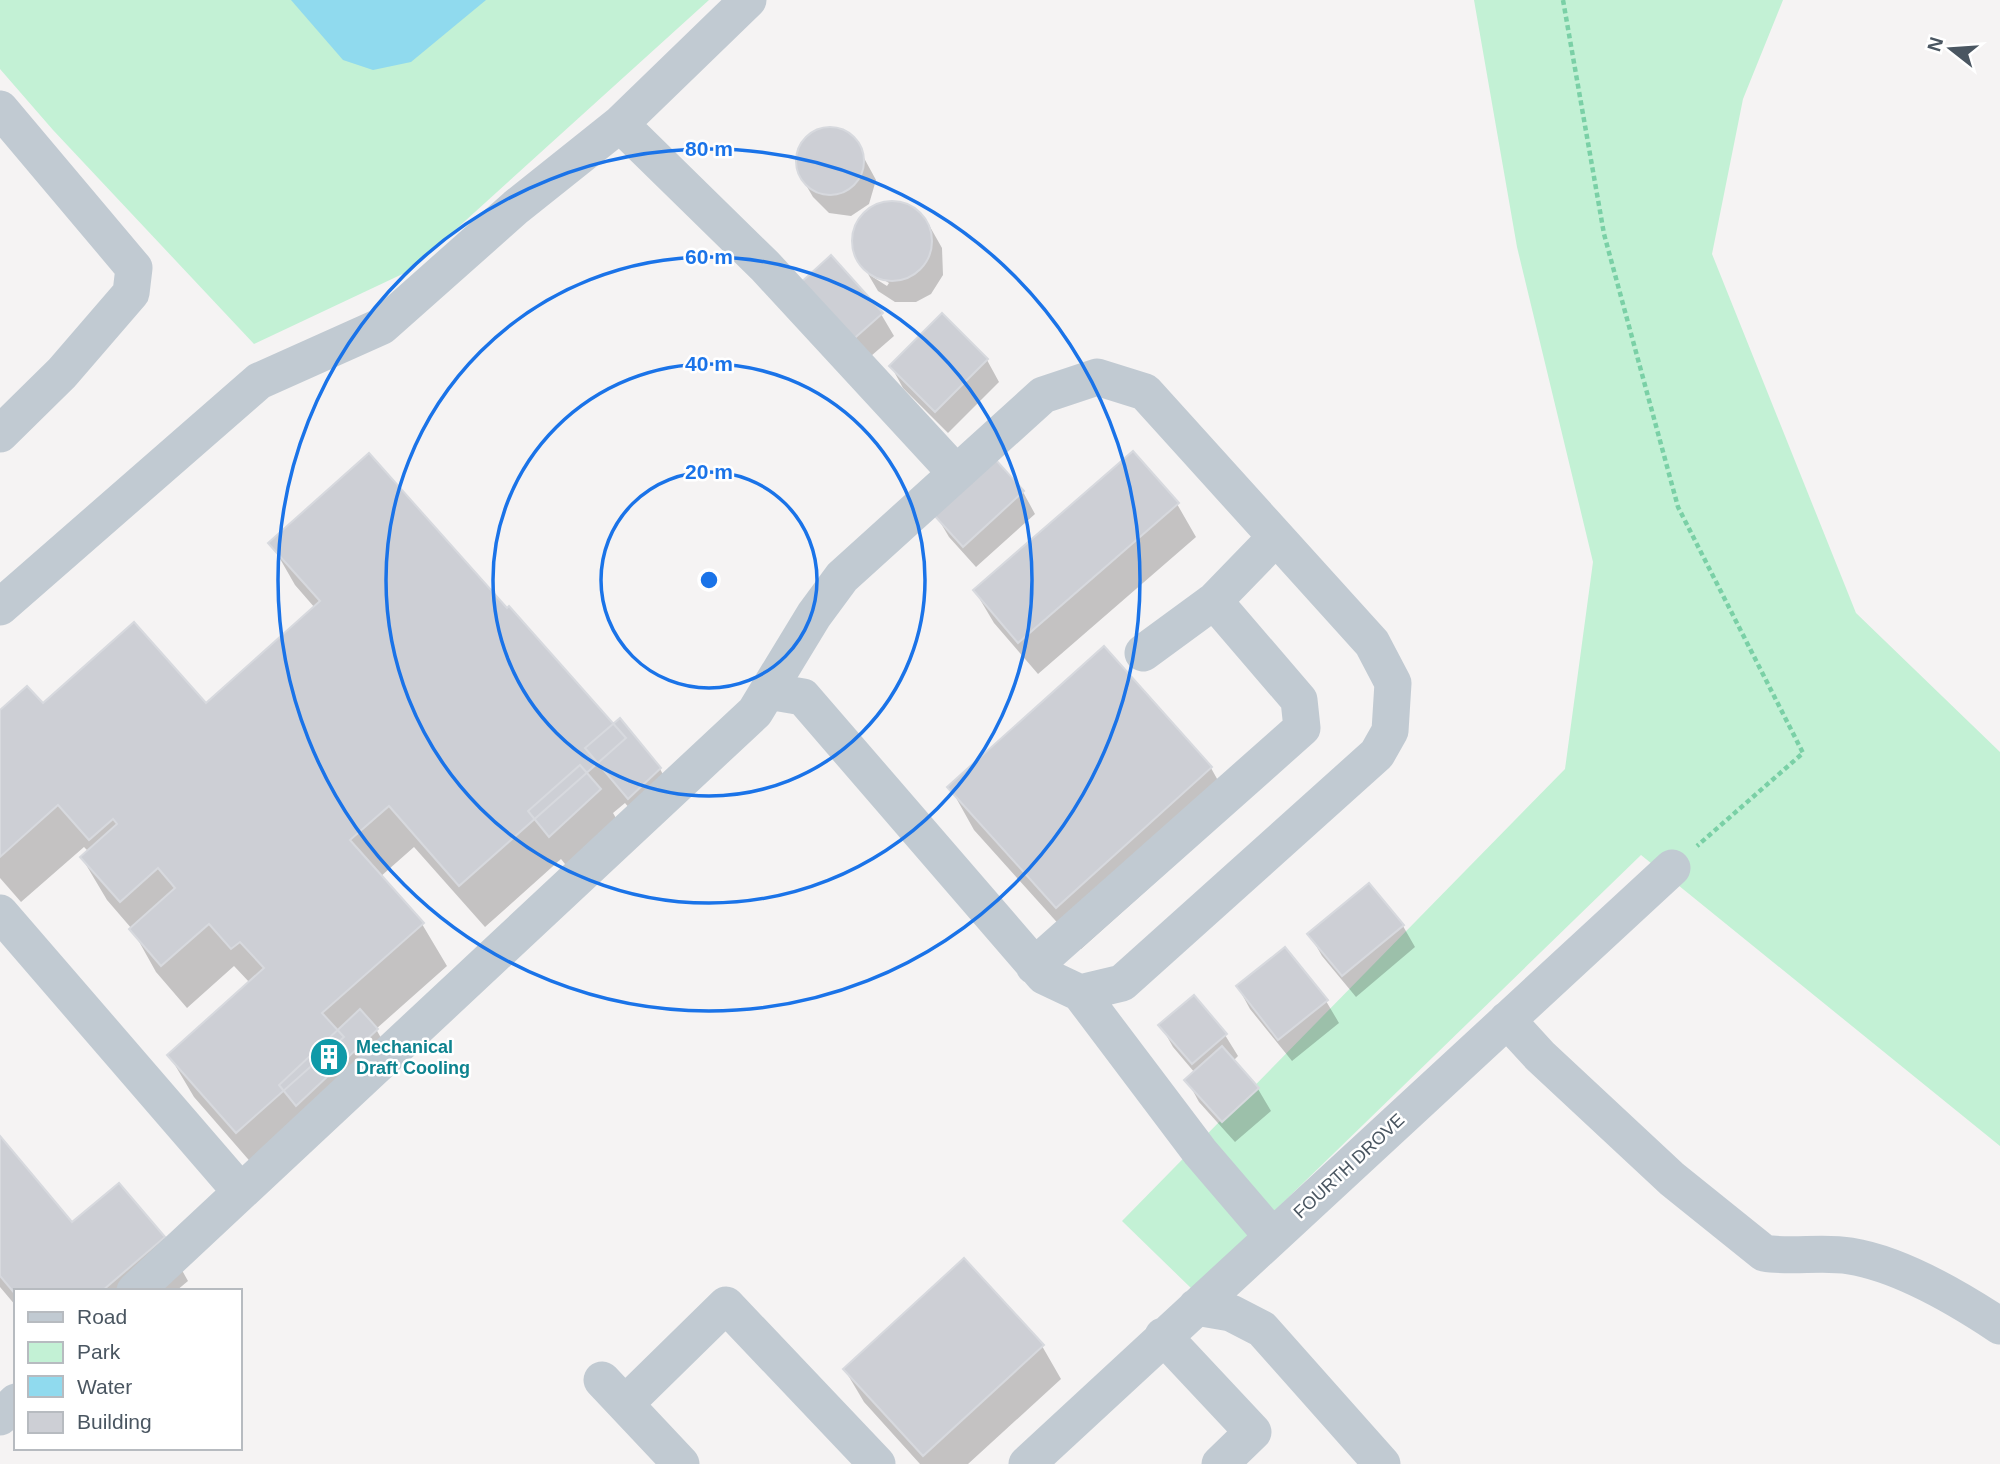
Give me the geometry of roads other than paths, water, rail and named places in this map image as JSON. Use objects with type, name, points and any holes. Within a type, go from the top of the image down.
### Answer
[{"type":"lane","points":[[0,607],[259,381],[382,326],[516,207],[620,124],[748,0]]},
{"type":"lane","points":[[0,109],[134,268],[131,293],[62,373],[0,434]]},
{"type":"lane","points":[[620,124],[765,266],[956,473]]},
{"type":"lane","points":[[137,1289],[755,712],[814,615],[842,576],[1043,395],[1097,377],[1145,392],[1372,643],[1394,683],[1390,731],[1377,754],[1122,983],[1080,993]]},
{"type":"lane","points":[[1143,653],[1214,601],[1276,537]]},
{"type":"lane","points":[[1034,966],[1302,728],[1299,700],[1214,601]]},
{"type":"lane","points":[[768,691],[803,697],[1034,966],[1044,976],[1080,993],[1200,1152],[1272,1236]]},
{"type":"lane","name":"FOURTH DROVE","points":[[1027,1464],[1672,868]]},
{"type":"lane","points":[[0,913],[241,1192]]},
{"type":"lane","points":[[1507,1020],[1540,1056],[1672,1179],[1763,1252],[1779,1255],[1850,1256],[1885,1266],[1958,1298],[2000,1326]]},
{"type":"lane","points":[[681,1464],[614,1392],[726,1305],[877,1464]]},
{"type":"lane","points":[[1196,1307],[1231,1313],[1262,1329],[1382,1464]]},
{"type":"lane","points":[[1163,1336],[1253,1432],[1220,1464]]},
{"type":"lane","points":[[0,1417],[14,1404]]},
{"type":"water","points":[[291,0],[486,0],[411,62],[373,70],[343,60]]},
{"type":"place","name":"Mechanical Draft Cooling","points":[[329,1057]]}]
